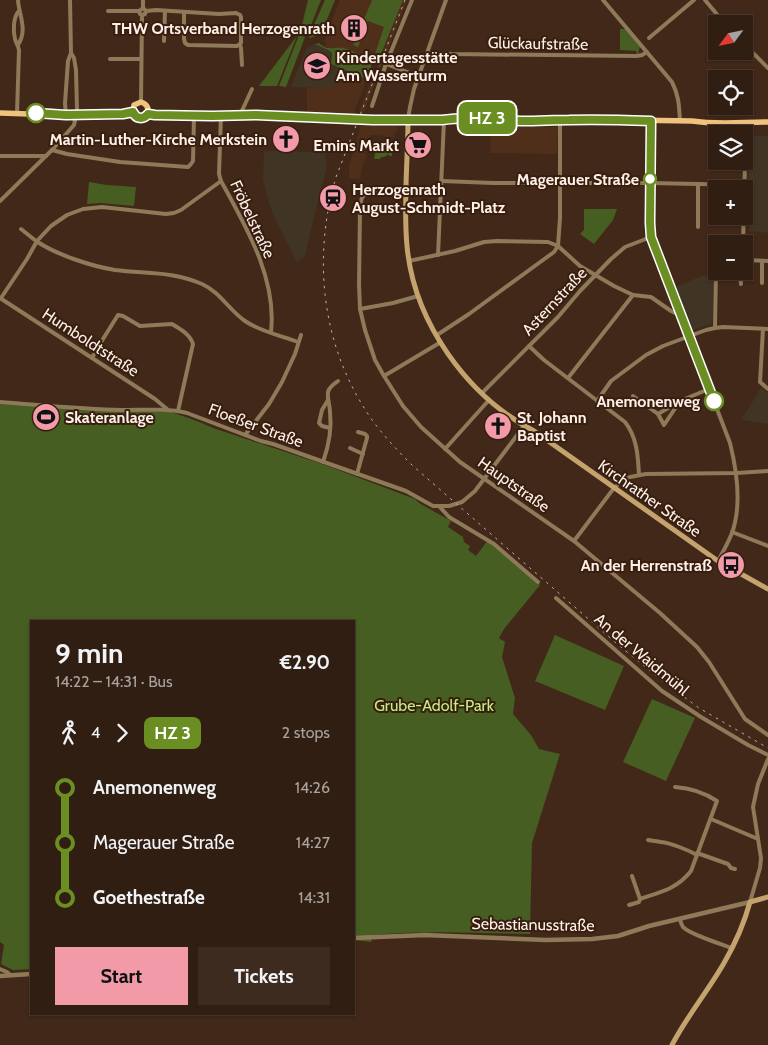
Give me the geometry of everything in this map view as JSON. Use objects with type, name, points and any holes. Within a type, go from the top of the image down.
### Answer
[{"type":"main road","points":[[148,114],[148,106],[144,103],[141,102],[134,105],[133,112],[135,116],[140,118],[148,114],[373,120],[490,118],[506,120],[680,121],[714,124],[768,122]]},
{"type":"main road","points":[[0,113],[76,115],[133,112]]},
{"type":"main road","name":"Kirchrather Straße","points":[[408,120],[406,219],[409,261],[418,296],[437,335],[455,364],[489,400],[524,426],[718,561],[768,589]]},
{"type":"main road","name":"Sebastianusstraße","points":[[750,902],[768,898]]},
{"type":"main road","points":[[672,1045],[723,965],[745,920],[750,902]]},
{"type":"street","points":[[18,0],[18,11],[15,16],[14,28],[15,39],[18,45]]},
{"type":"street","points":[[66,115],[68,61],[71,53],[70,0]]},
{"type":"street","points":[[141,102],[143,0]]},
{"type":"street","points":[[372,106],[386,64],[412,0]]},
{"type":"street","points":[[408,120],[418,76],[446,0]]},
{"type":"street","points":[[603,0],[672,82],[679,101],[680,121]]},
{"type":"street","points":[[649,38],[694,0]]},
{"type":"street","points":[[705,0],[717,15]]},
{"type":"street","points":[[17,113],[18,45],[22,37],[22,15],[18,11]]},
{"type":"street","points":[[108,11],[236,13],[240,15],[242,66]]},
{"type":"street","points":[[164,40],[165,11]]},
{"type":"street","points":[[184,12],[184,39],[188,45],[240,45]]},
{"type":"street","name":"Glückaufstraße","points":[[428,53],[637,56],[647,52]]},
{"type":"street","points":[[0,201],[74,126],[76,115],[76,70],[71,53]]},
{"type":"street","points":[[753,53],[768,68]]},
{"type":"street","points":[[110,59],[141,59]]},
{"type":"street","points":[[386,64],[418,76]]},
{"type":"street","points":[[240,115],[252,89]]},
{"type":"street","name":"Fröbelstraße","points":[[221,115],[219,174],[252,239],[266,277],[272,312],[271,332]]},
{"type":"street","points":[[52,150],[120,162],[188,167],[193,161],[194,116]]},
{"type":"street","points":[[438,255],[444,120]]},
{"type":"street","points":[[437,335],[530,270],[554,252],[558,246],[560,232],[560,120]]},
{"type":"street","points":[[651,121],[651,237],[730,443],[737,473],[735,522],[718,561]]},
{"type":"street","points":[[745,180],[746,123]]},
{"type":"street","points":[[0,156],[46,156]]},
{"type":"street","points":[[0,298],[37,241],[51,226],[67,216],[83,209],[102,207],[166,214],[174,213],[221,181]]},
{"type":"street","points":[[442,181],[708,184]]},
{"type":"street","points":[[698,184],[698,227]]},
{"type":"street","name":"Hauptstraße","points":[[406,193],[367,193],[361,199],[360,210],[360,309],[375,360],[403,406],[421,427],[460,462],[574,540],[660,613],[697,647],[709,662],[745,719],[768,735]]},
{"type":"street","points":[[21,229],[47,247],[88,264],[115,270],[182,277],[203,284],[216,292],[238,316],[247,322],[298,342]]},
{"type":"street","name":"Asternstraße","points":[[482,393],[558,317],[611,259],[625,248],[651,237]]},
{"type":"street","points":[[409,261],[484,242],[548,242],[558,246],[580,266],[614,286],[633,295],[651,297],[671,311],[680,314]]},
{"type":"street","points":[[753,260],[768,261]]},
{"type":"street","points":[[762,261],[762,283]]},
{"type":"street","points":[[715,328],[716,280]]},
{"type":"street","points":[[741,280],[741,284]]},
{"type":"street","points":[[568,378],[633,295]]},
{"type":"street","points":[[360,309],[418,296]]},
{"type":"street","name":"Humboldtstraße","points":[[0,298],[155,399],[167,409]]},
{"type":"street","points":[[92,358],[118,315],[140,326],[172,324],[190,337],[193,344],[178,410]]},
{"type":"street","points":[[597,400],[611,381],[660,347],[715,328],[768,330]]},
{"type":"street","points":[[763,329],[759,377],[762,385],[768,389]]},
{"type":"street","points":[[245,435],[272,400],[295,354],[301,335]]},
{"type":"street","points":[[384,376],[441,342]]},
{"type":"street","points":[[529,346],[544,360],[619,417],[630,429],[638,455],[639,475]]},
{"type":"street","points":[[324,462],[329,443],[330,428],[328,392],[338,381]]},
{"type":"street","points":[[658,414],[680,401],[709,389]]},
{"type":"street","points":[[633,396],[658,414],[664,425],[680,401]]},
{"type":"street","points":[[328,400],[322,410],[319,423],[330,428]]},
{"type":"street","points":[[445,449],[489,400]]},
{"type":"street","name":"Floeßer Straße","points":[[0,402],[122,410],[178,410],[406,491],[433,506],[439,506]]},
{"type":"street","points":[[439,506],[449,506],[462,502],[475,491],[486,479],[524,426]]},
{"type":"street","points":[[357,474],[367,436],[358,432]]},
{"type":"street","points":[[350,448],[363,454]]},
{"type":"street","points":[[574,540],[614,488],[625,479],[639,475],[768,471]]},
{"type":"street","points":[[439,506],[449,517],[494,544],[538,582]]},
{"type":"street","points":[[732,532],[768,546]]},
{"type":"street","name":"An der Waidmühl","points":[[556,598],[662,691],[748,745],[768,755]]},
{"type":"street","points":[[750,902],[761,858],[754,807],[758,784],[768,759]]},
{"type":"street","points":[[629,905],[678,884],[691,871],[717,801],[698,792],[675,787]]},
{"type":"street","points":[[711,819],[758,839]]},
{"type":"street","points":[[648,840],[689,850],[728,864],[731,868],[735,869]]},
{"type":"street","points":[[632,876],[640,899]]},
{"type":"street","name":"Sebastianusstraße","points":[[355,938],[425,935],[546,940],[592,939],[613,937],[649,926],[750,902]]},
{"type":"street","points":[[680,920],[684,928],[732,948]]},
{"type":"street","points":[[0,969],[10,975]]},
{"type":"street","points":[[0,976],[30,974]]},
{"type":"shaded area","points":[[340,0],[372,0],[353,45],[358,46],[368,21],[385,27],[374,57],[371,56],[370,59],[342,48],[331,49],[324,46],[326,43],[324,41]]},
{"type":"shaded area","points":[[403,0],[407,0],[364,112],[359,112]]},
{"type":"shaded area","name":"Kindertagesstätte Am Wasserturm","points":[[315,44],[330,51],[332,54],[331,64],[339,67],[333,88],[291,87],[306,49]]},
{"type":"shaded area","points":[[339,67],[367,79],[353,115],[307,112],[307,87],[333,88]]},
{"type":"shaded area","points":[[361,125],[397,126],[397,132],[394,132],[394,137],[371,135],[360,179],[349,178],[349,166]]},
{"type":"shaded area","points":[[499,127],[558,127],[557,154],[490,153],[491,129]]},
{"type":"shaded area","points":[[753,136],[768,136],[768,233],[749,231],[749,225],[753,225],[753,180],[748,180],[748,170],[753,170]]},
{"type":"shaded area","points":[[264,151],[325,152],[327,166],[306,252],[304,257],[297,262],[274,217],[267,196],[263,179]]},
{"type":"shaded area","points":[[701,276],[708,276],[708,280],[713,280],[713,320],[711,324],[693,330],[676,287]]},
{"type":"shaded area","points":[[761,388],[768,393],[768,424],[741,420]]},
{"type":"green space","points":[[308,0],[321,0],[307,35],[300,33]]},
{"type":"green space","points":[[325,0],[335,0],[323,29],[319,35],[310,38],[309,36]]},
{"type":"green space","points":[[372,0],[403,0],[379,59],[374,57],[384,27],[368,21],[358,47],[353,45]]},
{"type":"green space","points":[[620,29],[625,29],[640,46],[637,55],[636,51],[620,50]]},
{"type":"green space","points":[[299,35],[305,37],[286,87],[279,86]]},
{"type":"green space","points":[[297,36],[277,86],[259,86]]},
{"type":"green space","points":[[319,43],[328,48],[350,50],[373,61],[367,79],[331,64],[332,54],[330,51],[315,44]]},
{"type":"green space","points":[[377,144],[383,144],[384,150],[389,151],[389,145],[392,145],[392,156],[389,156],[389,154],[380,159],[374,159]]},
{"type":"green space","points":[[89,182],[136,187],[134,206],[101,203],[87,204]]},
{"type":"green space","points":[[584,209],[617,209],[613,220],[594,244],[580,234],[584,230]]},
{"type":"green space","name":"Grube-Adolf-Park","points":[[0,404],[171,412],[325,465],[415,499],[451,521],[448,527],[463,537],[464,542],[470,546],[468,550],[476,556],[488,540],[540,585],[504,629],[499,638],[505,642],[502,657],[515,698],[513,714],[531,735],[539,749],[560,754],[532,843],[530,934],[412,933],[373,935],[371,942],[355,940],[355,620],[30,620],[30,969],[13,970],[1,964],[4,945],[0,942]]},
{"type":"green space","points":[[555,635],[624,666],[605,710],[535,681]]},
{"type":"green space","points":[[652,699],[695,718],[666,781],[623,762]]},
{"type":"railway","points":[[405,0],[336,177],[329,205],[323,263],[325,292],[336,348],[347,375],[371,419],[413,466],[660,679],[699,708],[768,748]]},
{"type":"bus line","points":[[36,113],[66,115],[123,114],[133,112],[135,116],[140,118],[148,114],[256,115],[373,120],[490,118],[524,121],[651,121],[651,237],[714,401]]},
{"type":"place","name":"THW Ortsverband Herzogenrath","points":[[354,28]]},
{"type":"place","name":"Kindertagesstätte Am Wasserturm","points":[[317,66]]},
{"type":"place","name":"Martin-Luther-Kirche Merkstein","points":[[286,139]]},
{"type":"place","name":"Emins Markt","points":[[418,145]]},
{"type":"place","name":"Magerauer Straße","points":[[650,179]]},
{"type":"place","name":"Herzogenrath August-Schmidt-Platz","points":[[333,198]]},
{"type":"place","name":"Anemonenweg","points":[[714,401]]},
{"type":"place","name":"Skateranlage","points":[[46,417]]},
{"type":"place","name":"St. Johann Baptist","points":[[498,426]]},
{"type":"place","name":"An der Herrenstraß","points":[[731,565]]}]
